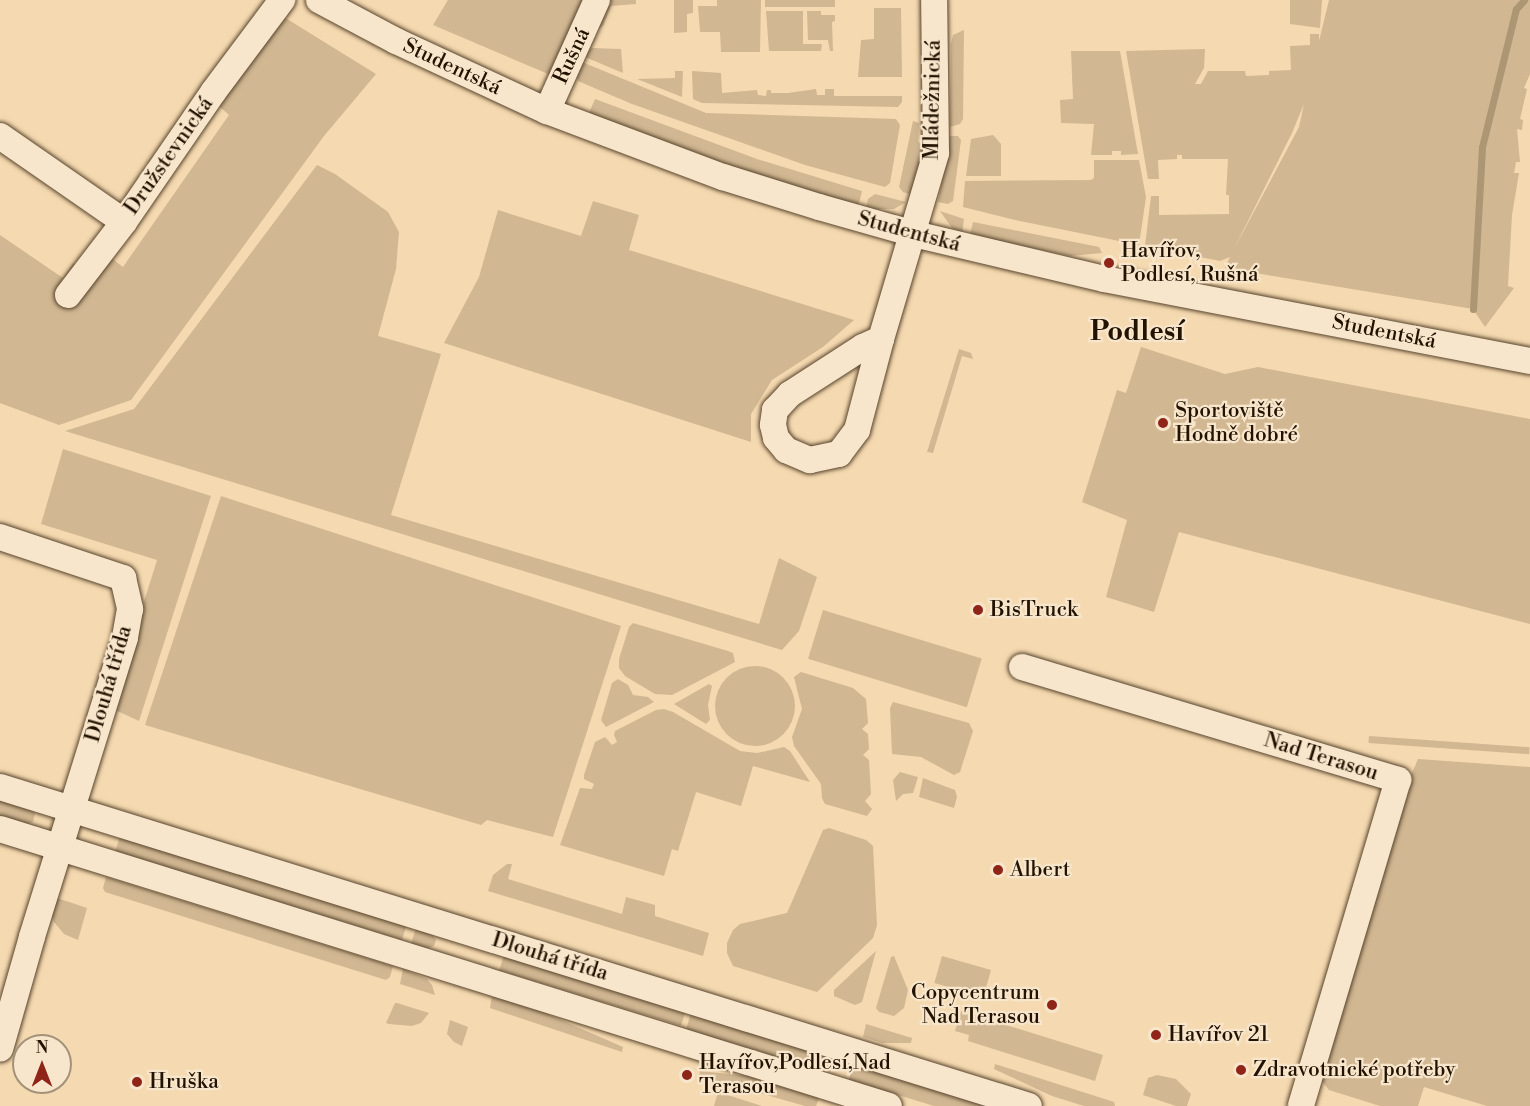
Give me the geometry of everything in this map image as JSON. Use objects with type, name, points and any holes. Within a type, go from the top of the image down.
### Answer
[{"type":"street","name":"Družstevnická","points":[[0,136],[124,222],[214,91],[282,0]]},
{"type":"street","name":"Studentská","points":[[319,0],[396,41],[547,111],[723,177],[914,234],[1104,279],[1530,361]]},
{"type":"street","name":"Rušná","points":[[547,111],[597,0]]},
{"type":"street","name":"Mládežnická","points":[[881,339],[863,347],[790,394],[775,410],[773,425],[776,438],[786,450],[810,460],[839,454],[857,430],[881,339],[914,234],[936,153],[934,9]]},
{"type":"street","points":[[68,295],[124,222]]},
{"type":"street","name":"Dlouhá třída","points":[[0,537],[123,578],[130,609],[125,638],[72,809]]},
{"type":"street","name":"Nad Terasou","points":[[1022,667],[1398,780],[1302,1106]]},
{"type":"street","name":"Dlouhá třída","points":[[0,787],[1029,1106]]},
{"type":"street","points":[[0,1049],[72,809]]},
{"type":"street","name":"Dlouhá třída","points":[[0,830],[889,1106]]},
{"type":"shaded area","points":[[448,0],[588,0],[560,79],[433,25]]},
{"type":"shaded area","points":[[607,0],[636,0],[636,4],[611,6],[603,26],[599,28],[597,25]]},
{"type":"shaded area","points":[[674,0],[693,0],[693,13],[687,14],[687,32],[674,33]]},
{"type":"shaded area","points":[[717,0],[761,0],[760,52],[721,52],[720,32],[700,32],[698,6],[717,6]]},
{"type":"shaded area","points":[[765,0],[835,0],[835,7],[765,7]]},
{"type":"shaded area","points":[[1290,0],[1322,0],[1320,28],[1290,24]]},
{"type":"shaded area","points":[[1329,0],[1530,0],[1530,74],[1524,88],[1527,89],[1520,119],[1523,120],[1522,130],[1517,129],[1520,162],[1516,162],[1514,173],[1519,173],[1512,215],[1508,286],[1514,288],[1485,327],[1473,309],[1225,268],[1230,257],[1220,261],[1145,246],[1151,196],[1159,196],[1159,215],[1229,214],[1229,195],[1226,195],[1228,159],[1182,159],[1182,155],[1177,155],[1177,159],[1158,160],[1159,179],[1148,179],[1126,51],[1205,49],[1204,68],[1195,84],[1201,84],[1208,71],[1245,71],[1246,76],[1269,75],[1269,71],[1291,70],[1290,46],[1310,45],[1310,34],[1319,34],[1319,41]],"holes":[[[1304,104],[1299,127],[1233,251],[1292,133]]]},
{"type":"shaded area","points":[[874,8],[901,8],[902,77],[858,77],[861,40],[874,39]]},
{"type":"shaded area","points":[[766,11],[803,11],[803,44],[822,44],[821,51],[769,51]]},
{"type":"shaded area","points":[[807,11],[821,11],[821,15],[835,15],[835,21],[832,22],[833,51],[830,51],[828,40],[808,40]]},
{"type":"shaded area","points":[[279,14],[376,74],[324,136],[131,400],[59,425],[0,403],[0,235],[63,278],[73,263],[93,276],[110,257],[123,267],[229,115],[219,103]]},
{"type":"shaded area","points":[[964,30],[963,119],[960,124],[950,127],[951,44],[953,35]]},
{"type":"shaded area","points":[[592,48],[621,49],[623,73],[585,57],[588,50]]},
{"type":"shaded area","points":[[1071,51],[1120,51],[1138,154],[1121,155],[1121,151],[1112,151],[1112,155],[1091,155],[1094,124],[1061,123],[1060,100],[1073,99]]},
{"type":"shaded area","points":[[582,62],[706,113],[896,119],[900,125],[890,183],[885,187],[805,165],[632,104],[578,81],[576,76]]},
{"type":"shaded area","points":[[675,71],[683,71],[682,97],[637,79],[675,78]]},
{"type":"shaded area","points":[[692,71],[721,73],[722,93],[757,90],[758,95],[766,96],[767,90],[771,90],[771,93],[788,93],[816,89],[817,95],[825,95],[825,89],[834,89],[834,96],[902,96],[902,102],[898,107],[702,103],[693,99]]},
{"type":"shaded area","points":[[595,99],[757,159],[862,191],[858,207],[692,155],[589,113]]},
{"type":"shaded area","points":[[913,121],[919,123],[918,142],[925,143],[912,195],[903,192],[899,187]]},
{"type":"shaded area","points":[[993,135],[1001,144],[1001,176],[966,176],[971,139]]},
{"type":"shaded area","points":[[950,136],[958,136],[961,140],[953,201],[948,204],[938,202]]},
{"type":"shaded area","points":[[1094,160],[1139,160],[1146,197],[1139,245],[963,207],[965,181],[1091,180],[1094,178]]},
{"type":"shaded area","points":[[317,165],[335,174],[388,212],[399,232],[396,269],[378,336],[441,354],[391,515],[759,624],[779,558],[817,577],[799,631],[782,650],[65,431],[134,409]]},
{"type":"shaded area","points":[[875,194],[906,202],[894,209],[866,209],[868,199]]},
{"type":"shaded area","points":[[593,201],[639,215],[629,250],[854,320],[823,347],[772,380],[751,414],[751,442],[444,343],[479,277],[498,210],[581,236]]},
{"type":"shaded area","points":[[940,211],[964,219],[962,233],[952,228]]},
{"type":"shaded area","points":[[973,222],[1099,247],[1102,253],[1070,256],[970,235]]},
{"type":"shaded area","points":[[1141,347],[1225,374],[1258,367],[1530,419],[1530,624],[1179,532],[1154,612],[1106,597],[1127,520],[1082,502],[1117,390],[1126,393]]},
{"type":"shaded area","points":[[959,349],[971,353],[973,359],[962,356],[933,453],[927,452]]},
{"type":"shaded area","points":[[63,449],[211,496],[139,721],[111,708],[157,560],[41,524]]},
{"type":"shaded area","points":[[221,496],[621,626],[553,837],[487,820],[481,825],[145,725]]},
{"type":"shaded area","points":[[823,610],[982,659],[967,707],[808,659]]},
{"type":"shaded area","points":[[633,623],[728,651],[733,653],[735,662],[672,695],[655,694],[625,676],[619,668],[619,659],[629,627]]},
{"type":"shaded area","points":[[755,666],[770,669],[783,678],[792,691],[795,706],[792,721],[783,734],[770,743],[755,746],[740,743],[727,734],[718,721],[715,706],[718,691],[727,678],[740,669]]},
{"type":"shaded area","points":[[801,672],[853,688],[866,699],[868,723],[862,729],[868,734],[869,749],[863,755],[869,760],[871,794],[865,801],[872,809],[867,816],[825,804],[821,784],[794,746],[792,737],[802,709],[794,677]]},
{"type":"shaded area","points":[[618,679],[628,685],[633,695],[648,697],[654,702],[606,727],[601,720],[612,683]]},
{"type":"shaded area","points":[[709,684],[712,686],[708,705],[710,720],[706,724],[674,704]]},
{"type":"shaded area","points":[[893,702],[969,723],[973,731],[960,772],[954,775],[921,757],[892,754],[890,708]]},
{"type":"shaded area","points":[[664,709],[740,751],[757,753],[784,747],[790,751],[810,782],[753,766],[741,806],[696,792],[678,851],[672,849],[664,876],[560,845],[580,788],[592,789],[594,784],[584,779],[584,775],[595,742],[605,737],[612,745],[617,742],[615,731],[656,710]]},
{"type":"shaded area","points":[[1369,736],[1530,747],[1529,754],[1369,743]]},
{"type":"shaded area","points":[[1418,759],[1530,767],[1530,1106],[1487,1106],[1424,1087],[1418,1106],[1380,1106],[1329,1090],[1321,1080],[1403,794]]},
{"type":"shaded area","points":[[900,772],[918,777],[913,793],[903,794],[896,801],[893,780]]},
{"type":"shaded area","points":[[923,778],[955,790],[957,797],[954,808],[919,797]]},
{"type":"shaded area","points":[[0,799],[31,809],[35,814],[33,822],[24,825],[0,817]]},
{"type":"shaded area","points":[[829,828],[866,840],[873,846],[877,925],[873,938],[817,992],[733,966],[727,953],[727,943],[733,930],[740,924],[787,913],[823,830]]},
{"type":"shaded area","points":[[120,836],[407,924],[402,940],[115,852]]},
{"type":"shaded area","points":[[507,864],[512,864],[508,879],[622,914],[626,897],[655,905],[655,916],[709,933],[703,956],[488,891],[493,875]]},
{"type":"shaded area","points":[[106,877],[393,966],[390,977],[386,980],[105,892],[103,888]]},
{"type":"shaded area","points":[[54,897],[87,908],[78,940],[64,934],[54,922],[51,912]]},
{"type":"shaded area","points":[[416,928],[432,934],[436,940],[434,946],[427,949],[411,944]]},
{"type":"shaded area","points":[[876,951],[862,1002],[855,1005],[834,996],[834,990]]},
{"type":"shaded area","points":[[504,955],[686,1011],[681,1026],[499,970]]},
{"type":"shaded area","points":[[894,956],[908,990],[904,1008],[894,1016],[879,1012],[876,1008],[891,957]]},
{"type":"shaded area","points":[[942,956],[991,970],[983,997],[934,983]]},
{"type":"shaded area","points":[[403,969],[427,979],[435,995],[400,984]]},
{"type":"shaded area","points":[[492,996],[545,1013],[623,1047],[622,1052],[490,1008]]},
{"type":"shaded area","points":[[395,1003],[429,1013],[421,1023],[412,1026],[386,1023]]},
{"type":"shaded area","points":[[961,1011],[1103,1055],[1095,1081],[968,1041],[969,1035],[955,1031]]},
{"type":"shaded area","points":[[691,1013],[832,1056],[827,1072],[686,1029]]},
{"type":"shaded area","points":[[450,1020],[468,1027],[462,1046],[454,1042],[447,1034]]},
{"type":"shaded area","points":[[866,1024],[912,1038],[911,1043],[882,1043],[863,1037]]},
{"type":"shaded area","points":[[854,1063],[992,1106],[934,1106],[849,1080]]},
{"type":"shaded area","points":[[995,1064],[1114,1102],[1115,1106],[1084,1106],[1052,1096],[994,1069]]},
{"type":"shaded area","points":[[700,1071],[748,1076],[819,1098],[816,1106],[805,1106],[699,1076]]},
{"type":"shaded area","points":[[1157,1075],[1176,1079],[1191,1094],[1187,1106],[1176,1106],[1143,1095],[1148,1078]]},
{"type":"shaded area","points":[[718,1092],[762,1106],[714,1106]]},
{"type":"waterway","points":[[1473,309],[1482,147],[1516,9],[1524,0]]},
{"type":"place","name":"Havířov, Podlesí, Rušná","points":[[1109,263]]},
{"type":"place","name":"Sportoviště Hodně dobré","points":[[1163,423]]},
{"type":"place","name":"BisTruck","points":[[978,610]]},
{"type":"place","name":"Albert","points":[[998,870]]},
{"type":"place","name":"Copycentrum Nad Terasou","points":[[1052,1005]]},
{"type":"place","name":"Havířov 21","points":[[1156,1035]]},
{"type":"place","name":"Zdravotnické potřeby","points":[[1241,1070]]},
{"type":"place","name":"Havířov,Podlesí,Nad Terasou","points":[[687,1075]]},
{"type":"place","name":"Hruška","points":[[137,1082]]},
{"type":"district","name":"Podlesí","points":[[1137,333]]}]
